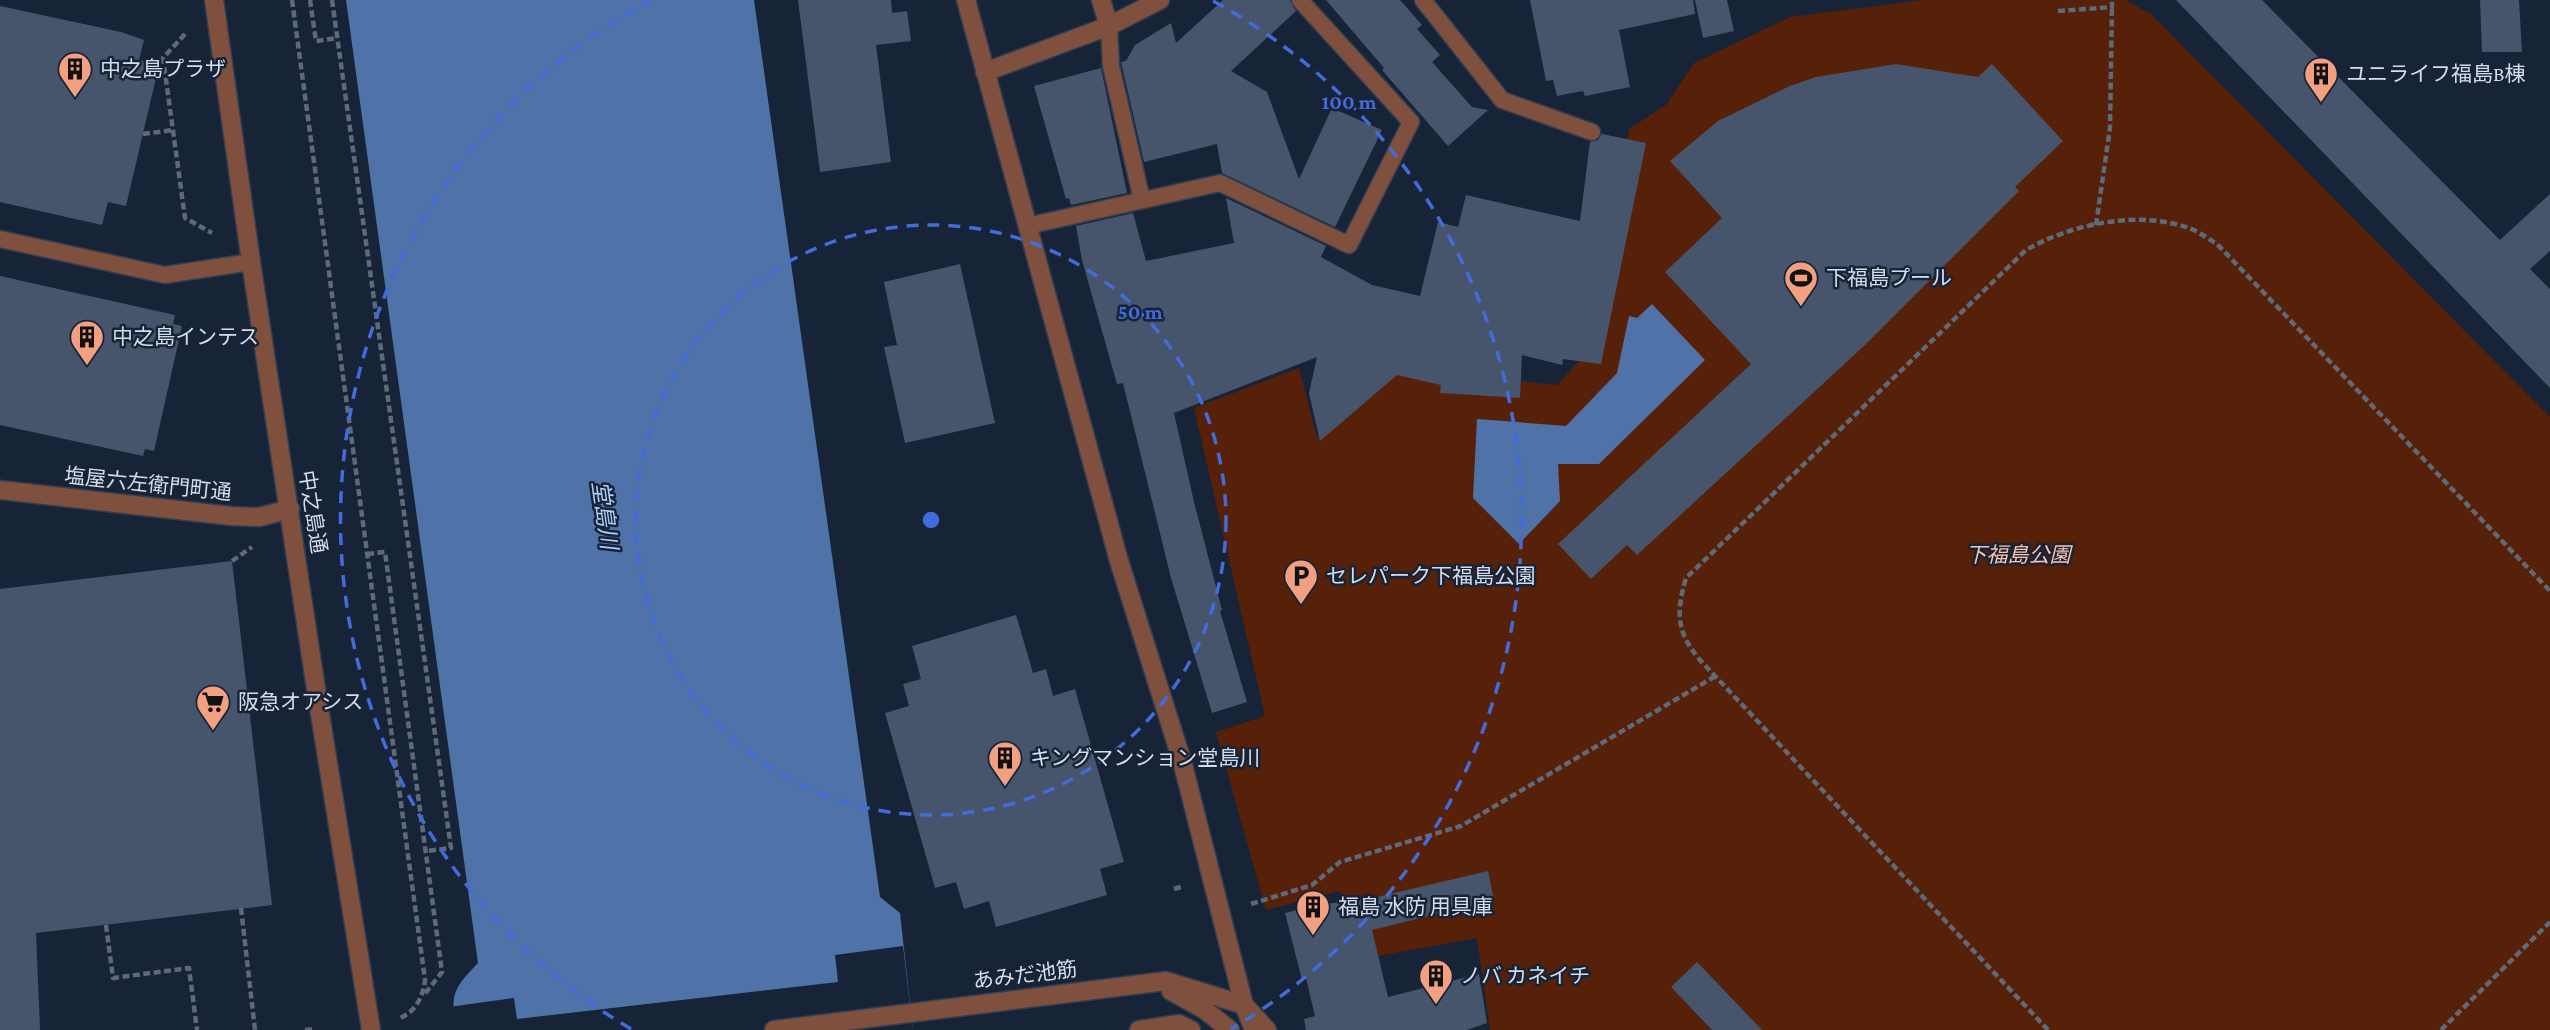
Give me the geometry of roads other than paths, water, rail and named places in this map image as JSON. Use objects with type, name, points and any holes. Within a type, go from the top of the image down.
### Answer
[{"type":"street","name":"中之島通","points":[[214,0],[316,689],[371,1030]]},
{"type":"street","points":[[966,0],[1119,561],[1182,761],[1244,1006],[1254,1030]]},
{"type":"street","points":[[1101,0],[1109,26]]},
{"type":"street","points":[[985,72],[1109,26],[1160,0]]},
{"type":"street","name":"塩屋六左衛門町通","points":[[0,491],[231,516],[259,517],[290,509]]},
{"type":"street","name":"あみだ池筋","points":[[774,1030],[1166,981],[1244,1006],[1267,1030]]},
{"type":"street","points":[[1156,982],[1205,1010],[1230,1030]]},
{"type":"street","points":[[1244,1006],[1245,1030]]},
{"type":"street","points":[[1139,1030],[1179,1024],[1191,1030]]},
{"type":"lane","points":[[1027,226],[1220,183],[1349,245],[1411,122],[1300,0]]},
{"type":"lane","points":[[1423,0],[1502,100],[1592,132]]},
{"type":"lane","points":[[1109,26],[1111,66],[1142,200]]},
{"type":"lane","points":[[0,239],[165,275],[251,262]]},
{"type":"water","name":"堂島川","points":[[346,0],[754,0],[880,897],[900,913],[913,1030],[456,1030],[455,993],[478,963]]},
{"type":"water","points":[[1652,304],[1705,360],[1599,464],[1558,464],[1560,501],[1519,544],[1473,498],[1477,419],[1566,426],[1617,373],[1629,316],[1637,318]]},
{"type":"place","name":"中之島プラザ","points":[[75,99]]},
{"type":"place","name":"ユニライフ福島B棟","points":[[2321,104]]},
{"type":"place","name":"下福島プール","points":[[1801,308]]},
{"type":"place","name":"中之島インテス","points":[[87,367]]},
{"type":"place","name":"セレパーク下福島公園","points":[[1301,606]]},
{"type":"place","name":"阪急オアシス","points":[[213,732]]},
{"type":"place","name":"キングマンション堂島川","points":[[1005,788]]},
{"type":"place","name":"福島 水防 用具庫","points":[[1313,937]]},
{"type":"place","name":"ノバ カネイチ","points":[[1436,1006]]},
{"type":"park label","name":"下福島公園","points":[[2018,555]]}]
